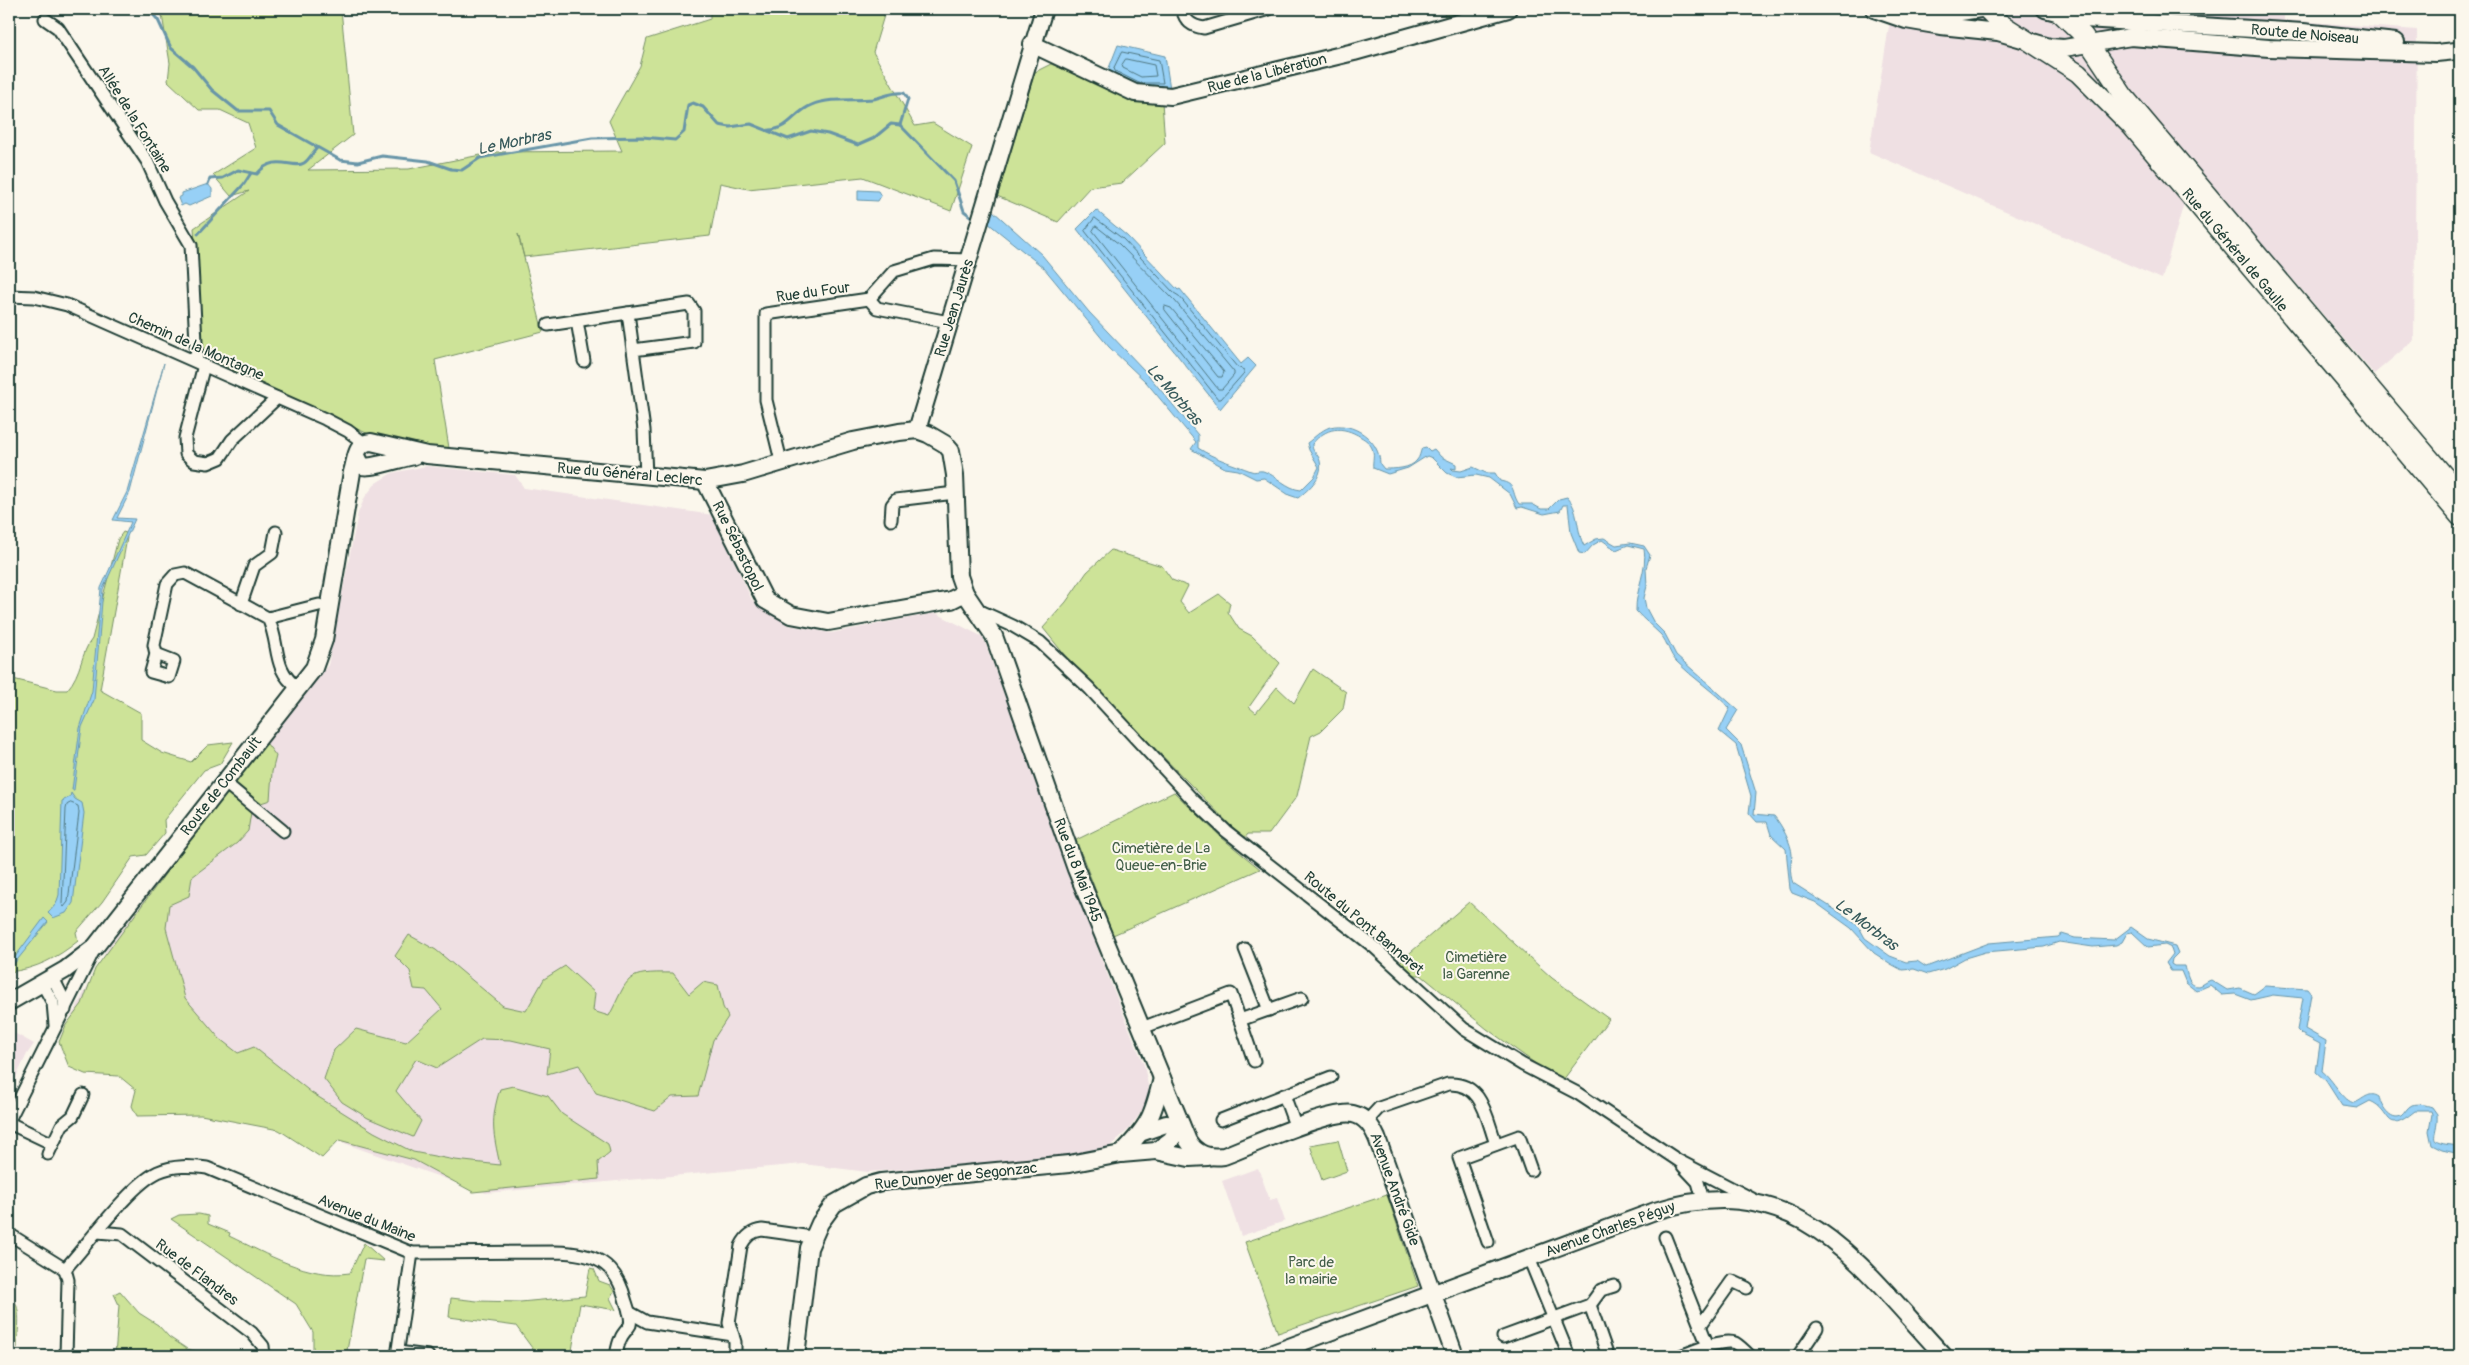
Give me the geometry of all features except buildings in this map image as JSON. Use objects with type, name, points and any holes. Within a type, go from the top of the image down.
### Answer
[{"type":"main road","name":"Rue Jean Jaurès","points":[[917,430],[1044,9]]},
{"type":"main road","name":"Rue de la Libération","points":[[1032,44],[1136,93],[1171,96],[1354,52],[1508,9]]},
{"type":"main road","points":[[1874,9],[1892,17],[1906,20],[1998,32],[2028,40]]},
{"type":"main road","points":[[1911,9],[1946,14],[1980,9]]},
{"type":"main road","name":"Rue du Général de Gaulle","points":[[1986,9],[1999,22],[2082,77],[2131,126],[2460,517]]},
{"type":"main road","name":"Route de Noiseau","points":[[2045,9],[2084,18],[2324,34],[2458,51]]},
{"type":"main road","name":"Rue du Général de Gaulle","points":[[2059,11],[2090,44],[2124,96],[2460,494]]},
{"type":"main road","name":"Route de Noiseau","points":[[2028,40],[2064,48],[2131,37],[2269,48],[2436,53],[2458,51]]},
{"type":"main road","points":[[917,430],[946,444],[951,451],[959,576],[965,601]]},
{"type":"main road","name":"Rue du Général Leclerc","points":[[365,448],[705,481],[743,474],[781,461],[853,441],[917,430]]},
{"type":"main road","points":[[365,448],[382,452],[374,466],[362,466],[365,448]]},
{"type":"main road","name":"Route de Combault","points":[[9,1002],[83,959],[95,947],[314,668],[324,640],[345,514],[365,448]]},
{"type":"main road","name":"Rue du Général Leclerc","points":[[374,466],[427,454]]},
{"type":"main road","name":"Route de Combault","points":[[345,514],[360,478],[374,466]]},
{"type":"main road","name":"Rue Sébastopol","points":[[705,481],[765,600],[791,615],[828,622],[965,601]]},
{"type":"main road","name":"Rue du 8 Mai 1945","points":[[965,601],[994,636],[1076,869],[1181,1125],[1192,1148],[1200,1153],[1215,1157]]},
{"type":"main road","points":[[1121,1154],[1143,1132],[1156,1103],[1162,1078]]},
{"type":"main road","name":"Avenue André Gide","points":[[1156,1150],[1189,1158],[1224,1156],[1331,1115],[1356,1115],[1366,1121],[1377,1138],[1455,1356]]},
{"type":"main road","points":[[1143,1132],[1166,1124],[1181,1125]]},
{"type":"main road","points":[[1156,1150],[1170,1140],[1181,1125]]},
{"type":"main road","name":"Rue Dunoyer de Segonzac","points":[[796,1356],[809,1248],[812,1237],[834,1204],[866,1186],[881,1182],[1069,1164],[1121,1154],[1156,1150]]},
{"type":"main road","name":"Avenue Charles Péguy","points":[[1265,1356],[1656,1211],[1703,1200],[1733,1200],[1762,1204],[1808,1223],[1844,1249],[1944,1356]]},
{"type":"street","points":[[1182,9],[1184,19],[1194,26],[1204,28],[1269,9]]},
{"type":"street","name":"Allée de la Fontaine","points":[[45,19],[58,28],[140,148],[160,185],[165,201],[191,245],[200,363],[185,438],[186,454],[194,461],[208,463],[220,458],[232,440],[277,398]]},
{"type":"street","points":[[2269,48],[2270,31]]},
{"type":"street","name":"Rue du Four","points":[[781,461],[766,400],[766,314],[869,299],[894,271],[934,259],[969,260]]},
{"type":"street","name":"Chemin de la Montagne","points":[[9,296],[34,297],[67,305],[340,427],[365,448]]},
{"type":"street","points":[[869,299],[877,308],[950,322]]},
{"type":"street","points":[[548,325],[689,304],[694,310],[694,342],[633,350]]},
{"type":"street","points":[[628,313],[644,430],[644,468],[646,476]]},
{"type":"street","points":[[577,321],[584,361]]},
{"type":"street","points":[[891,520],[892,505],[896,500],[955,493]]},
{"type":"street","points":[[241,604],[254,566],[272,552],[276,532]]},
{"type":"street","points":[[156,654],[154,645],[167,584],[175,575],[182,573],[190,575],[268,618],[319,604]]},
{"type":"street","name":"Route du Pont Banneret","points":[[965,601],[1040,642],[1089,688],[1193,800],[1226,831],[1374,947],[1464,1029],[1523,1065],[1577,1093],[1678,1161],[1746,1194],[1762,1204]]},
{"type":"street","points":[[268,618],[284,676],[298,688]]},
{"type":"street","points":[[994,636],[998,627],[1013,626]]},
{"type":"street","points":[[224,782],[283,831]]},
{"type":"street","points":[[83,1095],[72,1116],[62,1125],[50,1149],[9,1122],[55,1024],[65,1010],[95,947]]},
{"type":"street","points":[[1245,949],[1269,1010]]},
{"type":"street","points":[[48,980],[64,1000],[65,1010]]},
{"type":"street","points":[[48,980],[55,1024]]},
{"type":"street","points":[[1142,1028],[1231,994],[1254,1061]]},
{"type":"street","points":[[1240,1020],[1302,998]]},
{"type":"street","points":[[1221,1120],[1331,1077]]},
{"type":"street","points":[[1366,1121],[1379,1108],[1448,1084],[1458,1083],[1468,1086],[1476,1094],[1496,1144]]},
{"type":"street","points":[[1284,1095],[1296,1128]]},
{"type":"street","points":[[1488,1242],[1459,1158],[1518,1136],[1532,1170]]},
{"type":"street","points":[[1678,1161],[1698,1182],[1703,1200]]},
{"type":"street","name":"Avenue du Maine","points":[[65,1269],[139,1184],[158,1172],[185,1165],[207,1168],[412,1254],[578,1253],[592,1256],[605,1264],[614,1274],[624,1293],[629,1312]]},
{"type":"street","points":[[735,1356],[733,1335],[729,1328],[729,1323],[742,1246],[746,1238],[756,1231],[762,1230],[812,1237]]},
{"type":"street","name":"Rue de Flandres","points":[[98,1232],[122,1234],[144,1250],[252,1333],[263,1346],[264,1356]]},
{"type":"street","points":[[9,1234],[65,1269],[68,1280],[66,1356]]},
{"type":"street","points":[[1665,1238],[1708,1346]]},
{"type":"street","points":[[412,1254],[398,1354],[428,1356]]},
{"type":"street","points":[[1529,1258],[1569,1356]]},
{"type":"street","points":[[1700,1326],[1732,1281],[1746,1288]]},
{"type":"street","points":[[1503,1337],[1590,1305],[1602,1290],[1614,1286]]},
{"type":"street","points":[[1590,1305],[1608,1356]]},
{"type":"street","points":[[629,1312],[647,1322],[733,1335]]},
{"type":"street","points":[[616,1356],[621,1337],[630,1324],[629,1312]]},
{"type":"street","points":[[1798,1356],[1817,1328]]},
{"type":"street","points":[[1680,1356],[1708,1346],[1735,1343],[1750,1356]]},
{"type":"shaded area","points":[[1899,9],[2284,9],[2284,20],[2417,30],[2414,340],[2374,374],[2209,182],[2184,203],[2162,279],[1869,152],[1889,26]]},
{"type":"shaded area","points":[[426,466],[515,475],[524,488],[713,515],[752,600],[788,625],[831,633],[936,613],[983,637],[1104,966],[1144,1065],[1149,1090],[1146,1105],[1129,1129],[1109,1147],[1095,1154],[868,1172],[803,1164],[486,1193],[363,1150],[60,1038],[107,949],[328,665],[358,513],[365,497],[376,483],[392,473]]},
{"type":"shaded area","points":[[9,1030],[34,1044],[27,1054],[9,1092]]},
{"type":"shaded area","points":[[1258,1168],[1270,1200],[1277,1198],[1285,1221],[1241,1236],[1222,1181]]},
{"type":"green space","points":[[161,9],[341,9],[353,135],[308,170],[409,169],[496,152],[622,151],[609,121],[640,66],[647,39],[710,19],[710,9],[886,9],[873,52],[915,126],[933,123],[972,147],[951,211],[863,177],[748,189],[720,183],[710,236],[524,257],[518,234],[543,332],[435,360],[449,448],[390,443],[336,420],[203,355],[194,228],[249,191],[231,196],[213,175],[256,148],[248,123],[220,110],[199,110],[168,81],[170,63]]},
{"type":"green space","points":[[1443,9],[1473,9],[1445,17]]},
{"type":"green space","points":[[1051,64],[1138,102],[1162,102],[1165,143],[1122,183],[1090,187],[1058,222],[997,196],[1035,72]]},
{"type":"green space","points":[[123,532],[126,533],[127,538],[100,690],[141,713],[141,740],[162,753],[191,762],[208,745],[233,742],[220,764],[204,770],[164,820],[165,833],[146,855],[133,857],[102,902],[76,932],[78,941],[46,962],[19,971],[9,972],[9,678],[57,690],[67,690],[76,677],[88,644],[92,639],[118,539]]},
{"type":"green space","points":[[1111,550],[1162,566],[1172,580],[1188,586],[1180,602],[1189,613],[1219,594],[1230,603],[1228,612],[1239,629],[1252,636],[1280,663],[1249,707],[1256,713],[1277,687],[1294,703],[1313,669],[1346,692],[1343,709],[1321,731],[1311,736],[1297,796],[1269,834],[1248,834],[1244,839],[1071,663],[1043,628],[1066,602],[1087,572]]},
{"type":"green space","points":[[267,744],[276,756],[272,772],[270,800],[252,806],[248,831],[237,843],[192,877],[189,896],[169,905],[166,928],[185,998],[220,1039],[238,1053],[254,1047],[312,1093],[374,1132],[413,1152],[455,1160],[500,1165],[494,1119],[500,1089],[513,1086],[548,1096],[562,1114],[608,1144],[610,1152],[598,1162],[599,1179],[473,1192],[414,1160],[339,1140],[322,1158],[279,1130],[201,1115],[137,1116],[132,1106],[136,1090],[119,1076],[85,1074],[69,1067],[59,1042],[66,1025],[82,1004],[95,969],[255,752]]},
{"type":"green space","name":"Cimetière de La Queue-en-Brie","points":[[1174,792],[1222,838],[1260,869],[1113,935],[1076,840]]},
{"type":"green space","name":"Cimetière la Garenne","points":[[1469,902],[1552,978],[1609,1019],[1563,1080],[1550,1074],[1487,1029],[1421,975],[1410,975],[1397,964]]},
{"type":"green space","points":[[409,935],[436,950],[503,1006],[526,1011],[544,979],[565,966],[595,993],[593,1011],[609,1016],[625,985],[636,976],[673,973],[689,994],[703,982],[718,985],[723,1007],[728,1017],[713,1040],[698,1096],[672,1097],[655,1111],[596,1093],[579,1065],[547,1074],[550,1049],[511,1040],[482,1039],[437,1068],[416,1059],[396,1091],[421,1121],[413,1137],[368,1118],[342,1102],[324,1079],[334,1050],[356,1029],[406,1042],[442,1009],[426,990],[414,989],[410,971],[395,956]]},
{"type":"green space","points":[[1338,1140],[1347,1171],[1322,1180],[1310,1145]]},
{"type":"green space","name":"Parc de la mairie","points":[[1387,1195],[1418,1286],[1278,1333],[1245,1242]]},
{"type":"green space","points":[[199,1214],[208,1216],[208,1224],[230,1233],[229,1236],[288,1264],[303,1269],[334,1274],[350,1273],[364,1243],[384,1261],[364,1259],[346,1356],[308,1356],[313,1350],[313,1332],[296,1304],[171,1219],[179,1215]]},
{"type":"green space","points":[[590,1268],[594,1269],[599,1281],[610,1285],[614,1291],[610,1298],[616,1310],[580,1304],[571,1356],[553,1356],[535,1352],[516,1326],[449,1317],[451,1298],[520,1302],[585,1296]]},
{"type":"green space","points":[[120,1291],[139,1313],[158,1325],[169,1337],[187,1349],[213,1356],[115,1356],[119,1305],[114,1294]]},
{"type":"green space","points":[[9,1295],[17,1305],[17,1348],[9,1346]]},
{"type":"water","points":[[1118,45],[1165,56],[1170,89],[1138,88],[1107,73]]},
{"type":"water","points":[[208,184],[212,189],[212,196],[189,206],[185,204],[181,206],[178,198],[182,196],[182,193]]},
{"type":"water","points":[[858,190],[878,191],[881,196],[878,201],[858,200]]},
{"type":"water","points":[[1096,210],[1127,236],[1178,290],[1180,289],[1241,364],[1248,358],[1256,366],[1220,409],[1077,229]]},
{"type":"water","points":[[993,211],[1042,255],[1089,312],[1144,370],[1198,435],[1198,448],[1211,455],[1252,472],[1263,471],[1291,487],[1301,490],[1314,477],[1319,467],[1307,443],[1327,428],[1348,427],[1364,434],[1370,440],[1379,455],[1380,464],[1384,469],[1402,468],[1411,465],[1418,459],[1422,448],[1426,447],[1430,451],[1434,449],[1441,457],[1456,464],[1456,469],[1451,468],[1453,470],[1461,471],[1473,467],[1486,473],[1495,473],[1500,481],[1509,484],[1519,504],[1532,504],[1541,509],[1549,509],[1559,499],[1567,497],[1574,507],[1584,546],[1596,539],[1604,538],[1616,545],[1630,543],[1644,546],[1650,555],[1646,568],[1647,586],[1644,598],[1646,608],[1654,623],[1665,634],[1676,655],[1738,710],[1726,730],[1741,745],[1756,793],[1754,814],[1774,816],[1788,840],[1792,850],[1791,872],[1793,883],[1848,918],[1859,927],[1865,938],[1890,956],[1906,962],[1917,961],[1926,967],[1989,943],[2058,937],[2062,934],[2075,938],[2114,940],[2131,927],[2148,939],[2175,946],[2178,953],[2172,959],[2171,964],[2174,966],[2185,966],[2190,982],[2195,986],[2211,980],[2227,990],[2240,988],[2254,994],[2265,986],[2307,989],[2311,994],[2305,1029],[2326,1041],[2322,1071],[2342,1095],[2355,1103],[2367,1096],[2376,1095],[2387,1111],[2397,1117],[2401,1116],[2412,1105],[2420,1104],[2432,1107],[2437,1114],[2436,1141],[2460,1146],[2460,1154],[2442,1150],[2432,1145],[2429,1131],[2431,1111],[2415,1111],[2398,1122],[2393,1122],[2377,1105],[2370,1101],[2357,1108],[2342,1106],[2326,1081],[2316,1072],[2320,1044],[2297,1030],[2303,998],[2273,995],[2251,1000],[2235,994],[2222,995],[2210,985],[2196,991],[2186,983],[2181,971],[2171,971],[2166,963],[2173,954],[2171,948],[2165,945],[2148,947],[2132,932],[2127,933],[2122,942],[2116,945],[2093,947],[2059,942],[2044,947],[1985,952],[1965,958],[1945,969],[1928,974],[1914,969],[1902,970],[1891,964],[1874,953],[1851,928],[1815,902],[1792,893],[1786,849],[1771,835],[1767,822],[1757,822],[1749,813],[1751,796],[1736,745],[1719,731],[1730,708],[1677,662],[1661,635],[1636,611],[1637,595],[1645,557],[1644,549],[1628,545],[1616,550],[1602,540],[1593,545],[1585,554],[1579,553],[1571,533],[1568,505],[1563,505],[1560,511],[1544,514],[1522,507],[1517,508],[1510,494],[1489,478],[1476,475],[1456,477],[1447,473],[1432,458],[1427,456],[1408,468],[1388,474],[1373,468],[1373,451],[1366,440],[1354,433],[1341,429],[1323,434],[1312,444],[1313,450],[1321,464],[1320,470],[1315,481],[1298,498],[1289,495],[1264,478],[1256,479],[1238,470],[1225,468],[1191,449],[1196,442],[1146,382],[1109,347],[1044,268],[988,223]]},
{"type":"water","points":[[164,363],[130,492],[117,518],[135,519],[103,589],[94,700],[82,727],[74,790],[72,790],[80,728],[92,691],[101,588],[131,522],[113,520],[127,492]]},
{"type":"water","points":[[71,793],[75,799],[82,803],[84,813],[73,903],[66,913],[53,918],[48,913],[56,904],[59,895],[62,801],[70,797]]},
{"type":"water","points":[[44,918],[48,922],[9,970],[9,965]]},
{"type":"waterway","name":"Le Morbras","points":[[148,9],[158,20],[171,48],[193,67],[212,90],[238,111],[269,111],[278,125],[340,160],[358,162],[382,156],[428,161],[451,169],[462,170],[480,158],[592,138],[642,137],[675,140],[684,132],[688,105],[693,103],[703,107],[719,125],[730,127],[751,124],[788,139],[811,131],[828,134],[858,145],[874,138],[891,124],[900,125],[954,181],[964,211],[973,218]]},
{"type":"waterway","name":"Le Morbras","points":[[769,130],[782,127],[812,105],[834,100],[873,99],[892,93],[904,93],[908,99],[900,125]]},
{"type":"waterway","points":[[208,184],[210,179],[223,178],[238,170],[257,174],[270,164],[300,165],[306,162],[317,148]]},
{"type":"waterway","points":[[198,234],[244,184],[251,173]]}]
